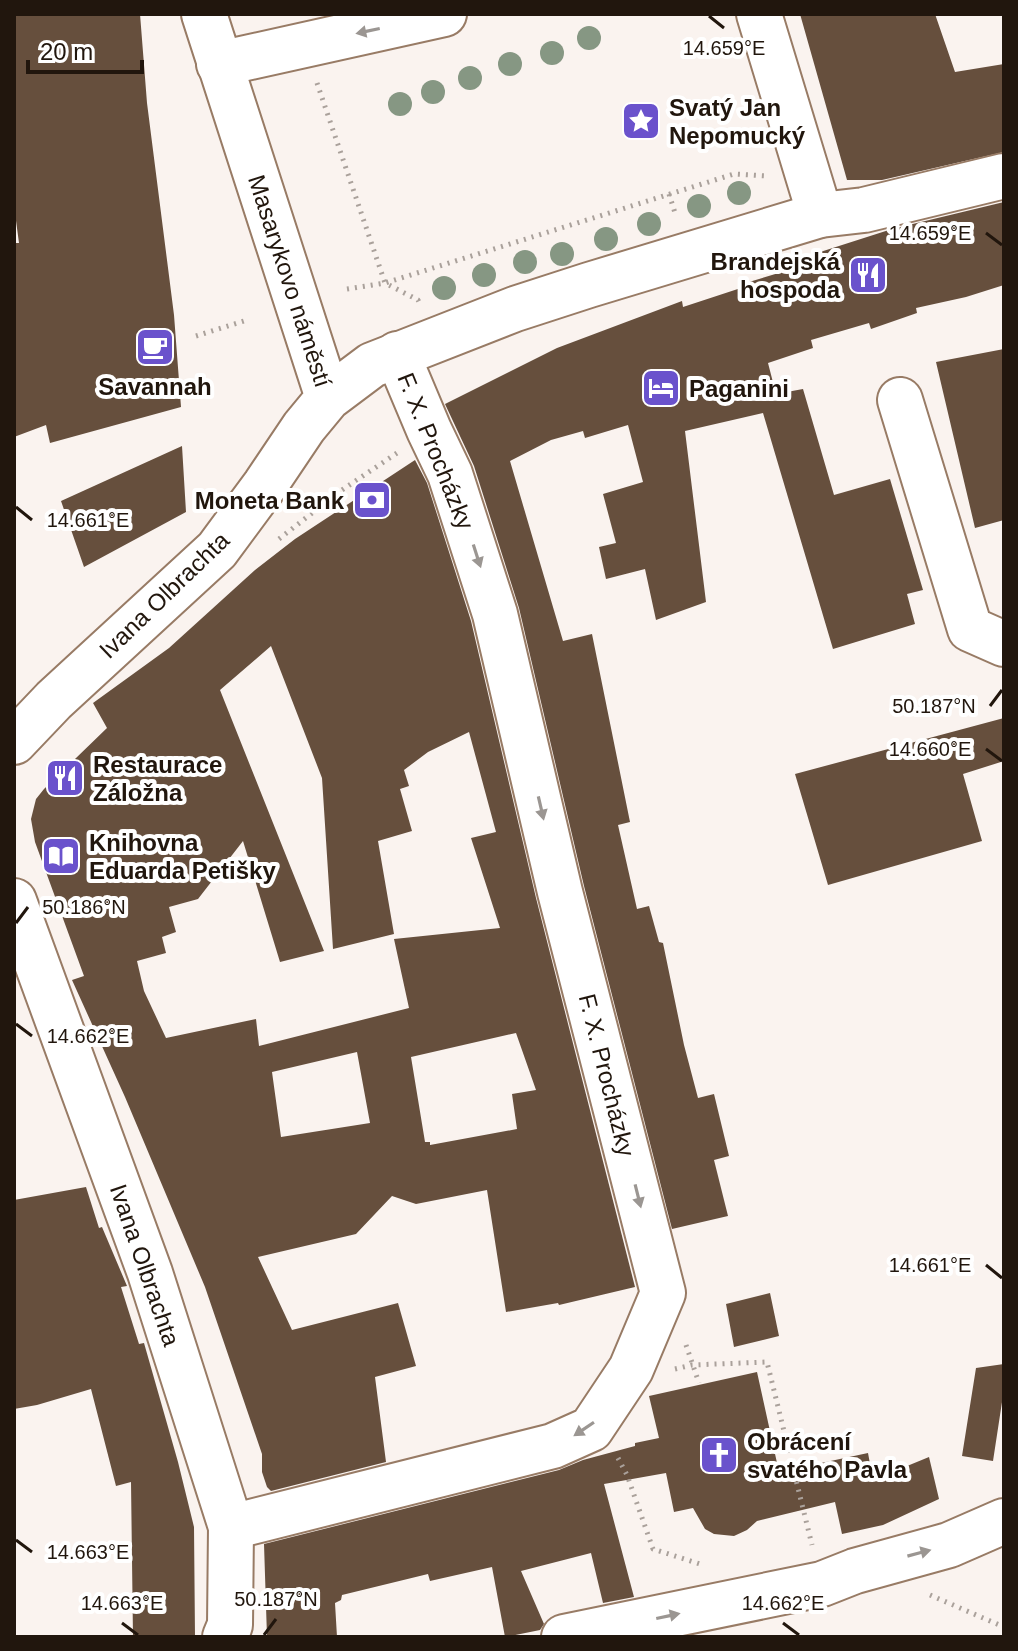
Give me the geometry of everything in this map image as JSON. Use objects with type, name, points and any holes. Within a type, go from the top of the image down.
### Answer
[{"type":"main road","name":"Masarykovo náměstí","points":[[204,14],[328,398],[372,365],[397,354],[574,290],[813,195],[864,210],[1004,176]]},
{"type":"main road","points":[[219,64],[444,14]]},
{"type":"main road","points":[[759,14],[813,195]]},
{"type":"main road","name":"F. X. Procházky","points":[[397,354],[450,474],[495,614],[560,892],[663,1293],[631,1369],[591,1429]]},
{"type":"main road","name":"Ivana Olbrachta","points":[[14,742],[54,700],[217,550],[328,398]]},
{"type":"main road","points":[[900,400],[970,629],[1004,644]]},
{"type":"main road","name":"Ivana Olbrachta","points":[[14,901],[30,993],[150,1273],[231,1527],[230,1625],[225,1637]]},
{"type":"main road","points":[[231,1527],[553,1446],[591,1429]]},
{"type":"main road","points":[[564,1637],[822,1584],[855,1571],[949,1545],[1004,1521]]},
{"type":"path","points":[[301,45],[311,64],[385,283],[418,300],[423,312]]},
{"type":"path","points":[[347,289],[385,283],[734,174],[789,178],[813,195]]},
{"type":"path","points":[[196,336],[247,320]]},
{"type":"path","points":[[268,547],[339,492],[429,430]]},
{"type":"path","points":[[631,1369],[652,1374],[692,1365],[767,1362],[814,1553]]},
{"type":"path","points":[[591,1429],[612,1446],[622,1465],[653,1549],[711,1568]]},
{"type":"building","points":[[14,14],[140,14],[147,103],[174,315],[181,407],[50,443],[46,425],[14,437],[14,243],[19,243],[14,206]]},
{"type":"building","points":[[800,14],[935,14],[955,72],[1004,64],[1004,152],[882,180],[847,180]]},
{"type":"building","points":[[1004,202],[1004,285],[916,308],[917,313],[871,329],[869,323],[811,340],[813,348],[768,363],[776,394],[803,389],[834,495],[890,479],[923,590],[907,594],[915,624],[833,649],[763,413],[685,431],[706,602],[656,620],[645,569],[606,579],[599,547],[616,543],[603,494],[643,482],[628,425],[585,438],[583,431],[551,440],[510,461],[563,641],[592,634],[630,822],[618,825],[637,909],[649,906],[659,942],[663,943],[698,1098],[714,1094],[729,1156],[714,1160],[728,1216],[672,1229],[584,886],[519,608],[474,466],[445,404],[557,348],[682,301],[683,307],[750,285],[749,282],[792,269],[789,262],[892,229]]},
{"type":"building","points":[[1004,349],[1004,520],[975,528],[936,362]]},
{"type":"building","points":[[182,446],[186,512],[84,567],[61,501]]},
{"type":"building","points":[[415,460],[427,483],[471,621],[536,898],[635,1287],[559,1305],[506,1312],[487,1190],[416,1204],[392,1196],[356,1234],[258,1257],[292,1330],[398,1303],[416,1366],[375,1377],[386,1462],[271,1491],[262,1472],[262,1454],[205,1287],[72,980],[84,976],[35,842],[31,819],[36,799],[44,789],[107,728],[93,703],[169,648],[255,570],[295,539]],"holes":[[[271,646],[322,778],[333,949],[394,934],[378,841],[412,831],[400,789],[409,786],[404,770],[428,752],[469,732],[496,832],[471,838],[500,928],[394,939],[409,1008],[259,1046],[256,1019],[166,1038],[144,991],[137,961],[166,953],[162,937],[176,932],[169,907],[198,899],[243,841],[280,962],[324,951],[220,690]],[[516,1033],[536,1090],[512,1094],[517,1129],[430,1145],[430,1142],[425,1142],[411,1057]],[[357,1052],[370,1123],[281,1137],[272,1072]]]},
{"type":"building","points":[[1004,718],[1004,761],[963,774],[982,841],[828,885],[795,774]]},
{"type":"building","points":[[86,1187],[99,1228],[102,1227],[127,1286],[121,1287],[139,1344],[144,1343],[194,1527],[195,1637],[133,1637],[131,1482],[116,1486],[91,1389],[14,1409],[14,1200]]},
{"type":"building","points":[[770,1293],[779,1336],[734,1347],[726,1304]]},
{"type":"building","points":[[1004,1364],[1004,1389],[993,1461],[962,1456],[976,1368]]},
{"type":"building","points":[[757,1372],[779,1472],[868,1453],[873,1480],[929,1457],[939,1499],[883,1525],[842,1534],[835,1502],[757,1521],[734,1536],[714,1534],[705,1529],[693,1508],[674,1512],[666,1473],[604,1484],[634,1597],[603,1603],[591,1553],[521,1571],[544,1624],[540,1630],[505,1637],[492,1567],[430,1581],[428,1574],[342,1595],[341,1600],[335,1603],[337,1637],[267,1637],[264,1544],[559,1470],[635,1446],[635,1443],[659,1438],[649,1396]]},
{"type":"place","name":"Svatý Jan Nepomucký","points":[[641,121]]},
{"type":"place","name":"Brandejská hospoda","points":[[868,275]]},
{"type":"place","name":"Savannah","points":[[155,347]]},
{"type":"place","name":"Paganini","points":[[661,388]]},
{"type":"place","name":"Moneta Bank","points":[[372,500]]},
{"type":"place","name":"Restaurace Záložna","points":[[65,778]]},
{"type":"place","name":"Knihovna Eduarda Petišky","points":[[61,856]]},
{"type":"place","name":"Obrácení svatého Pavla","points":[[719,1455]]}]
